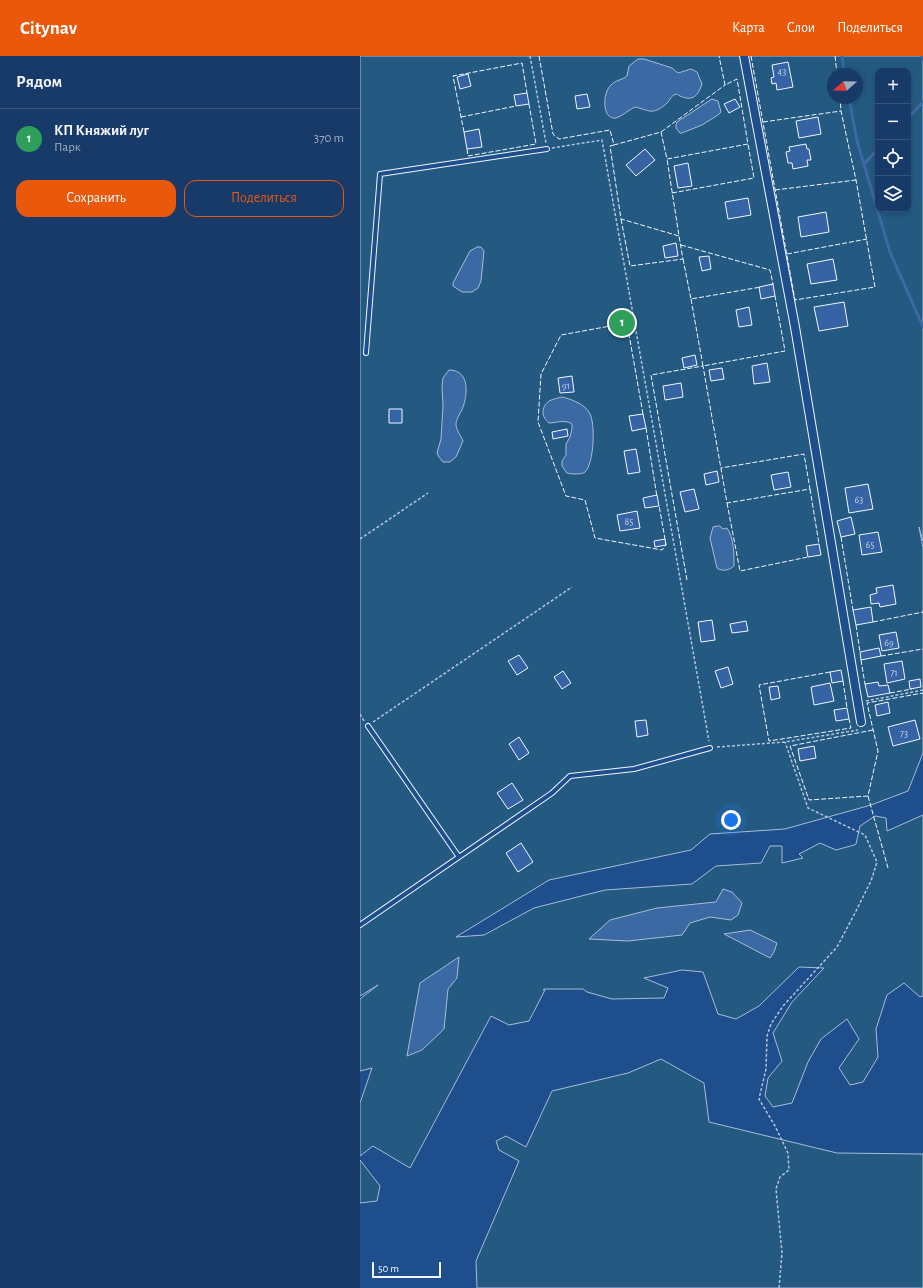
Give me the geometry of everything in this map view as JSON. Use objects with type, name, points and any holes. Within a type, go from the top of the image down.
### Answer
[{"type":"street","points":[[744,56],[795,326],[861,722]]},
{"type":"lane","points":[[366,353],[380,174],[547,149]]},
{"type":"lane","points":[[368,726],[459,857]]},
{"type":"lane","points":[[360,925],[552,793],[570,776],[634,769],[710,748]]},
{"type":"path","points":[[530,56],[547,149],[602,140],[710,748],[785,742],[858,730],[861,722]]},
{"type":"path","points":[[360,538],[428,493]]},
{"type":"path","points":[[368,726],[572,587]]},
{"type":"path","points":[[858,702],[923,690]]},
{"type":"path","points":[[779,1288],[782,1253],[776,1189],[780,1177],[789,1170],[788,1152],[759,1099],[766,1069],[767,1036],[771,1024],[782,1006],[837,947],[871,881],[877,862],[865,835],[808,808],[785,742]]},
{"type":"shaded area","points":[[360,56],[923,56],[923,541],[919,527],[923,548],[923,753],[908,791],[871,805],[785,829],[710,834],[691,850],[549,880],[456,937],[484,935],[534,908],[605,890],[692,884],[716,866],[761,863],[770,846],[782,846],[782,863],[803,858],[799,854],[820,843],[836,850],[856,844],[860,826],[875,816],[886,818],[887,831],[923,815],[923,996],[920,997],[904,983],[887,995],[876,1029],[878,1057],[863,1082],[850,1085],[839,1068],[859,1039],[847,1019],[821,1039],[808,1062],[792,1103],[773,1107],[765,1096],[768,1078],[782,1061],[773,1033],[792,1002],[824,968],[799,967],[759,1006],[736,1019],[718,1014],[703,972],[682,970],[644,978],[668,988],[664,998],[612,999],[587,992],[583,989],[544,989],[543,990],[545,990],[529,1021],[509,1025],[491,1016],[410,1168],[373,1146],[360,1156],[360,1103],[372,1068],[360,1071],[360,999],[378,985],[360,996]]},
{"type":"shaded area","points":[[638,59],[644,59],[672,68],[678,73],[691,69],[697,72],[702,84],[699,91],[692,98],[685,98],[675,94],[666,104],[654,111],[647,111],[635,107],[619,117],[611,117],[606,111],[605,105],[608,89],[613,83],[627,76],[629,66]]},
{"type":"shaded area","points":[[712,99],[718,101],[721,112],[702,125],[680,133],[676,128],[677,122]]},
{"type":"shaded area","points":[[477,247],[481,247],[484,251],[481,281],[478,288],[472,292],[462,292],[453,286],[453,283],[470,251]]},
{"type":"shaded area","points":[[449,370],[460,373],[466,387],[465,399],[456,424],[463,441],[456,457],[450,462],[443,462],[437,453],[441,439],[443,378]]},
{"type":"shaded area","points":[[562,397],[581,404],[587,409],[593,424],[593,443],[590,461],[588,468],[581,474],[567,473],[562,466],[562,461],[566,455],[566,444],[570,437],[572,424],[563,421],[549,423],[543,415],[543,409],[546,403]]},
{"type":"shaded area","points":[[720,526],[723,529],[727,528],[729,532],[734,552],[734,566],[730,569],[721,570],[717,568],[710,538],[713,527]]},
{"type":"shaded area","points":[[723,889],[732,892],[742,903],[738,915],[731,920],[710,917],[690,923],[682,935],[628,941],[589,939],[610,920],[657,908],[716,902]]},
{"type":"shaded area","points":[[750,930],[777,943],[770,958],[724,934]]},
{"type":"shaded area","points":[[459,957],[457,978],[448,989],[444,1029],[422,1050],[407,1056],[420,983]]},
{"type":"shaded area","points":[[661,1059],[704,1083],[709,1122],[837,1153],[923,1154],[923,1288],[477,1288],[476,1261],[519,1161],[499,1150],[496,1141],[506,1136],[526,1147],[552,1091],[628,1073]]},
{"type":"shaded area","points":[[360,1160],[380,1186],[377,1201],[360,1203]]},
{"type":"building","points":[[788,62],[793,87],[777,90],[776,83],[772,84],[771,78],[774,77],[772,65]]},
{"type":"building","points":[[468,74],[471,86],[460,89],[457,77]]},
{"type":"building","points":[[527,93],[529,104],[516,106],[514,95]]},
{"type":"building","points":[[587,94],[590,107],[577,109],[575,96]]},
{"type":"building","points":[[735,99],[740,107],[729,113],[724,104]]},
{"type":"building","points":[[818,117],[821,134],[799,138],[796,121]]},
{"type":"building","points":[[479,129],[482,147],[467,149],[464,132]]},
{"type":"building","points":[[806,144],[807,149],[809,149],[811,160],[807,160],[808,166],[793,169],[792,163],[788,163],[786,152],[790,151],[789,147]]},
{"type":"building","points":[[645,149],[655,160],[636,176],[626,165]]},
{"type":"building","points":[[688,163],[692,186],[678,188],[674,166]]},
{"type":"building","points":[[748,198],[751,215],[728,219],[725,202]]},
{"type":"building","points":[[826,212],[829,232],[801,237],[798,217]]},
{"type":"building","points":[[676,243],[678,256],[665,258],[663,246]]},
{"type":"building","points":[[709,256],[711,269],[702,271],[699,257]]},
{"type":"building","points":[[833,259],[837,280],[811,284],[807,264]]},
{"type":"building","points":[[773,284],[775,296],[761,299],[759,287]]},
{"type":"building","points":[[844,302],[848,326],[819,331],[814,307]]},
{"type":"building","points":[[749,307],[752,325],[739,327],[736,310]]},
{"type":"building","points":[[695,355],[697,365],[684,368],[682,358]]},
{"type":"building","points":[[767,363],[770,382],[754,384],[752,366]]},
{"type":"building","points":[[722,368],[724,379],[711,381],[709,370]]},
{"type":"building","points":[[572,376],[574,392],[560,393],[558,378]]},
{"type":"building","points":[[681,383],[683,397],[665,400],[663,386]]},
{"type":"building","points":[[389,409],[402,409],[402,423],[389,423]]},
{"type":"building","points":[[643,414],[646,428],[632,431],[629,416]]},
{"type":"building","points":[[567,429],[568,436],[553,439],[552,432]]},
{"type":"building","points":[[636,449],[640,472],[628,474],[624,451]]},
{"type":"building","points":[[717,471],[719,482],[706,485],[704,474]]},
{"type":"building","points":[[788,472],[791,487],[774,490],[771,475]]},
{"type":"building","points":[[868,484],[873,509],[849,513],[845,488]]},
{"type":"building","points":[[694,489],[699,509],[685,512],[680,492]]},
{"type":"building","points":[[657,495],[659,506],[645,508],[643,498]]},
{"type":"building","points":[[637,511],[640,528],[620,531],[617,515]]},
{"type":"building","points":[[851,517],[855,534],[841,537],[837,521]]},
{"type":"building","points":[[878,532],[882,552],[862,555],[859,535]]},
{"type":"building","points":[[665,539],[666,545],[655,547],[654,541]]},
{"type":"building","points":[[819,544],[821,555],[808,557],[806,546]]},
{"type":"building","points":[[893,585],[896,604],[880,607],[879,603],[871,604],[870,595],[877,593],[876,588]]},
{"type":"building","points":[[871,607],[873,622],[856,625],[853,610]]},
{"type":"building","points":[[712,620],[715,640],[701,642],[698,622]]},
{"type":"building","points":[[746,621],[748,631],[732,633],[730,624]]},
{"type":"building","points":[[896,632],[899,648],[882,651],[879,635]]},
{"type":"building","points":[[879,648],[881,656],[861,660],[860,652]]},
{"type":"building","points":[[519,655],[528,668],[517,675],[508,661]]},
{"type":"building","points":[[902,661],[905,679],[887,683],[884,664]]},
{"type":"building","points":[[728,667],[733,684],[721,688],[715,671]]},
{"type":"building","points":[[841,670],[843,681],[832,683],[830,672]]},
{"type":"building","points":[[563,671],[571,683],[562,689],[554,677]]},
{"type":"building","points":[[920,679],[921,687],[910,689],[909,681]]},
{"type":"building","points":[[878,682],[879,686],[888,685],[890,693],[868,697],[865,684]]},
{"type":"building","points":[[830,683],[834,701],[814,705],[811,687]]},
{"type":"building","points":[[778,686],[780,698],[771,700],[769,687]]},
{"type":"building","points":[[888,702],[890,713],[877,716],[875,705]]},
{"type":"building","points":[[847,708],[849,719],[836,721],[834,710]]},
{"type":"building","points":[[646,720],[648,735],[637,737],[635,721]]},
{"type":"building","points":[[915,720],[920,739],[893,746],[888,727]]},
{"type":"building","points":[[519,737],[529,753],[519,760],[509,744]]},
{"type":"building","points":[[814,746],[816,758],[800,761],[798,749]]},
{"type":"building","points":[[512,783],[523,800],[508,809],[497,793]]},
{"type":"building","points":[[521,843],[533,862],[518,872],[506,853]]},
{"type":"waterway","points":[[842,56],[844,68]]},
{"type":"waterway","points":[[911,115],[923,102]]},
{"type":"waterway","points":[[850,104],[857,141],[890,252],[923,327]]},
{"type":"waterway","points":[[864,164],[875,152]]},
{"type":"fence","points":[[539,56],[553,134],[559,139],[610,130],[614,145],[661,132],[667,159],[748,144],[737,79],[725,85],[719,56]]},
{"type":"fence","points":[[751,56],[795,300],[875,287],[840,104]]},
{"type":"fence","points":[[835,56],[836,68]]},
{"type":"fence","points":[[464,132],[453,76],[522,63],[527,93]]},
{"type":"fence","points":[[661,132],[725,85]]},
{"type":"fence","points":[[467,149],[468,156],[536,144],[529,104]]},
{"type":"fence","points":[[461,117],[516,106]]},
{"type":"fence","points":[[763,122],[841,111]]},
{"type":"fence","points":[[672,193],[754,178],[748,144]]},
{"type":"fence","points":[[614,145],[610,146],[621,219],[679,236],[667,159]]},
{"type":"fence","points":[[775,190],[856,180]]},
{"type":"fence","points":[[621,219],[630,266],[683,259],[679,236]]},
{"type":"fence","points":[[787,254],[867,239]]},
{"type":"fence","points":[[681,245],[770,270],[773,284],[771,285]]},
{"type":"fence","points":[[683,259],[691,299],[761,287]]},
{"type":"fence","points":[[691,299],[703,366],[785,351],[775,296]]},
{"type":"fence","points":[[643,414],[627,323],[561,335],[541,374],[538,422],[566,496],[585,500],[595,538],[662,550],[666,545],[659,505]]},
{"type":"fence","points":[[687,580],[651,375],[703,366],[727,503],[810,489],[804,454],[721,468]]},
{"type":"fence","points":[[646,428],[657,497]]},
{"type":"fence","points":[[810,489],[819,544]]},
{"type":"fence","points":[[727,503],[740,571],[808,557]]},
{"type":"fence","points":[[841,537],[853,610]]},
{"type":"fence","points":[[873,622],[923,612]]},
{"type":"fence","points":[[856,625],[860,652]]},
{"type":"fence","points":[[881,656],[923,649]]},
{"type":"fence","points":[[861,660],[865,684]]},
{"type":"fence","points":[[830,672],[759,685],[769,741],[851,728],[849,719]]},
{"type":"fence","points":[[843,681],[847,708]]},
{"type":"fence","points":[[890,693],[912,689]]},
{"type":"fence","points":[[873,730],[790,746],[809,800],[868,796],[878,751],[867,703],[923,693]]},
{"type":"fence","points":[[868,796],[888,868]]},
{"type":"place","name":"КП Княжий луг","points":[[622,323]]}]
